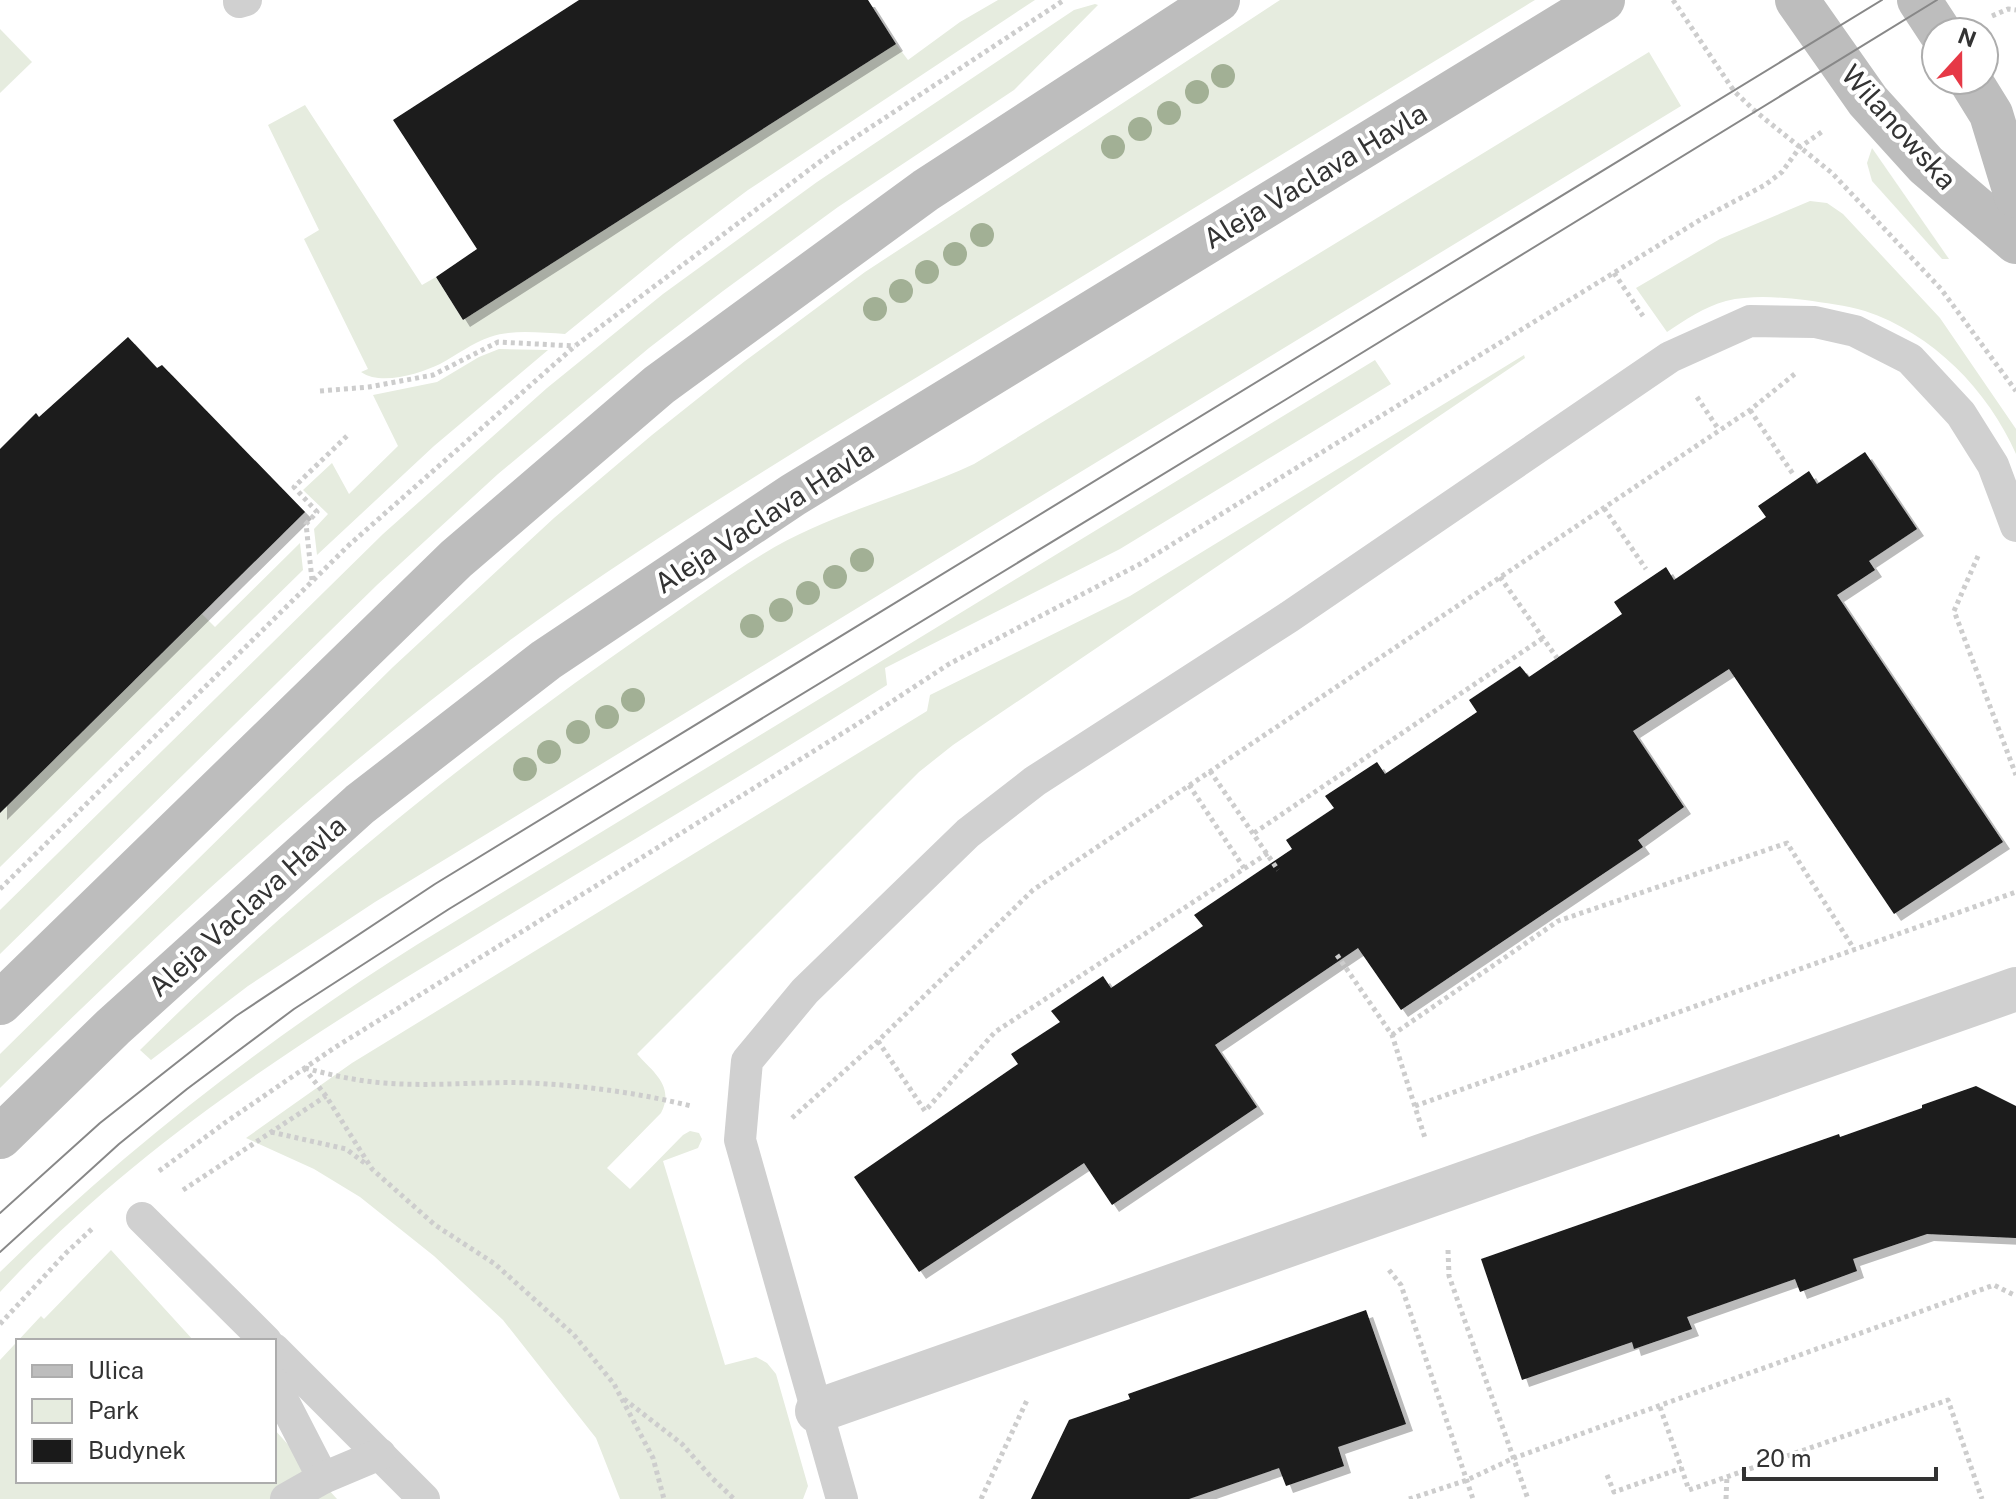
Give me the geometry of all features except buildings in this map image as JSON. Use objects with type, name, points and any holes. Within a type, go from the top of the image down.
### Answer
[{"type":"main road","points":[[0,1003],[456,559],[659,385],[926,190],[1218,0]]},
{"type":"main road","name":"Aleja Vaclava Havla","points":[[0,1137],[113,1027],[360,804],[546,660],[793,495],[1603,0]]},
{"type":"main road","name":"Wilanowska","points":[[1797,0],[1868,101],[1916,154],[2016,242]]},
{"type":"main road","points":[[1980,96],[1991,114],[2016,196]]},
{"type":"street","points":[[817,1411],[2016,989]]},
{"type":"lane","points":[[239,0],[246,0]]},
{"type":"lane","points":[[842,1499],[740,1140],[747,1061],[816,980],[968,833],[1035,781],[1289,617],[1670,357],[1750,321],[1815,322],[1855,331],[1910,359],[1961,414],[1993,465],[2016,526]]},
{"type":"lane","points":[[142,1218],[245,1327],[263,1339]]},
{"type":"lane","points":[[276,1351],[424,1499]]},
{"type":"lane","points":[[276,1387],[323,1478]]},
{"type":"lane","points":[[286,1499],[323,1478],[380,1454]]},
{"type":"path","points":[[0,889],[349,545],[575,346],[830,154],[1064,0]]},
{"type":"path","points":[[1673,0],[1734,91],[1832,173],[1941,289],[2016,391]]},
{"type":"path","points":[[226,1122],[304,1068],[949,664],[1140,564],[1703,218],[1765,185],[1782,172],[1800,147]]},
{"type":"path","points":[[320,391],[369,387],[433,375],[498,342],[575,346]]},
{"type":"path","points":[[788,1122],[878,1041],[1033,890],[1750,410],[1797,372]]},
{"type":"path","points":[[1750,410],[1793,474]]},
{"type":"path","points":[[312,581],[306,524],[317,512],[294,487],[349,434]]},
{"type":"path","points":[[1604,508],[1646,569]]},
{"type":"path","points":[[1983,544],[1954,611],[2016,775]]},
{"type":"path","points":[[1500,577],[1557,658]]},
{"type":"path","points":[[1254,833],[1543,638]]},
{"type":"path","points":[[1210,771],[1278,870]]},
{"type":"path","points":[[1189,785],[1244,868]]},
{"type":"path","points":[[1392,1035],[1558,921],[1787,843],[1854,949]]},
{"type":"path","points":[[878,1041],[925,1111],[995,1032],[1268,853]]},
{"type":"path","points":[[1415,1106],[2016,892]]},
{"type":"path","points":[[1337,955],[1392,1035],[1428,1149]]},
{"type":"path","points":[[304,1068],[326,1096],[372,1169]]},
{"type":"path","points":[[304,1068],[350,1079],[385,1083],[530,1083],[604,1089],[691,1106]]},
{"type":"path","points":[[178,1195],[326,1096]]},
{"type":"path","points":[[270,1132],[346,1149],[435,1225],[495,1264],[527,1291],[574,1335],[614,1384],[653,1458],[664,1499]]},
{"type":"path","points":[[1451,1240],[1447,1254],[1449,1276],[1528,1499]]},
{"type":"path","points":[[1378,1262],[1388,1268],[1401,1285],[1473,1499]]},
{"type":"path","points":[[1409,1499],[1467,1480],[1514,1458],[1994,1285],[2016,1296]]},
{"type":"path","points":[[0,1324],[24,1299]]},
{"type":"path","points":[[981,1499],[1034,1386]]},
{"type":"path","points":[[620,1396],[682,1444],[734,1499]]},
{"type":"path","points":[[1660,1407],[1689,1490],[1948,1400],[1982,1499]]},
{"type":"path","points":[[1607,1475],[1614,1492],[1682,1468]]},
{"type":"path","points":[[1726,1499],[1727,1476]]},
{"type":"green space","points":[[998,0],[1035,0],[748,190],[565,334],[527,332],[490,337],[431,368],[400,377],[379,378],[361,372],[368,369],[304,239],[319,230],[268,125],[305,105],[422,285],[436,277],[463,320],[896,44],[908,60],[960,22]]},
{"type":"green space","points":[[1280,0],[1535,0],[795,452],[568,599],[445,690],[313,798],[185,911],[0,1088],[0,1054],[393,667],[554,518],[745,361],[865,272]]},
{"type":"green space","points":[[1098,5],[1014,90],[838,207],[723,291],[649,348],[498,474],[377,585],[0,954],[0,910],[383,534],[547,388],[663,294],[817,182],[1074,10]]},
{"type":"green space","points":[[0,29],[32,62],[0,93]]},
{"type":"green space","points":[[1649,52],[1681,106],[375,902],[248,986],[151,1060],[140,1050],[259,938],[382,831],[576,682],[733,573],[788,540],[840,516],[974,464]]},
{"type":"green space","points":[[1872,148],[1949,259],[1942,259],[1872,181],[1867,163]]},
{"type":"green space","points":[[1810,201],[1827,203],[1843,214],[1940,318],[2016,429],[2016,454],[2004,430],[1974,386],[1935,349],[1890,321],[1843,306],[1755,297],[1718,304],[1667,332],[1636,288],[1720,239]]},
{"type":"green space","points":[[499,349],[548,350],[434,446],[317,555],[314,529],[328,514],[303,490],[332,463],[349,494],[398,446],[373,395],[437,382]]},
{"type":"green space","points":[[1524,355],[1525,358],[953,745],[919,772],[637,1054],[664,1087],[665,1103],[661,1113],[607,1168],[630,1189],[683,1135],[690,1131],[699,1133],[702,1139],[698,1148],[663,1161],[725,1365],[756,1357],[767,1363],[776,1374],[808,1486],[803,1499],[620,1499],[596,1438],[503,1320],[434,1256],[360,1197],[314,1169],[246,1138],[352,1063],[927,711],[930,695],[1130,596]]},
{"type":"green space","points":[[1375,360],[1391,384],[1120,549],[885,668],[887,685],[405,978],[281,1058],[221,1100],[106,1190],[0,1292],[0,1272],[98,1182],[200,1097],[362,980]]},
{"type":"green space","points":[[300,543],[303,570],[0,867],[0,813],[202,614],[215,627]]},
{"type":"green space","points":[[111,1250],[192,1339],[20,1339],[41,1316],[44,1319]]},
{"type":"green space","points":[[16,1343],[16,1483],[276,1483],[276,1431],[337,1499],[0,1499],[0,1360]]},
{"type":"tram line","points":[[0,1213],[100,1123],[236,1016],[435,884],[1882,0]]},
{"type":"tram line","points":[[0,1252],[119,1144],[294,1009],[449,909],[1937,0]]}]
